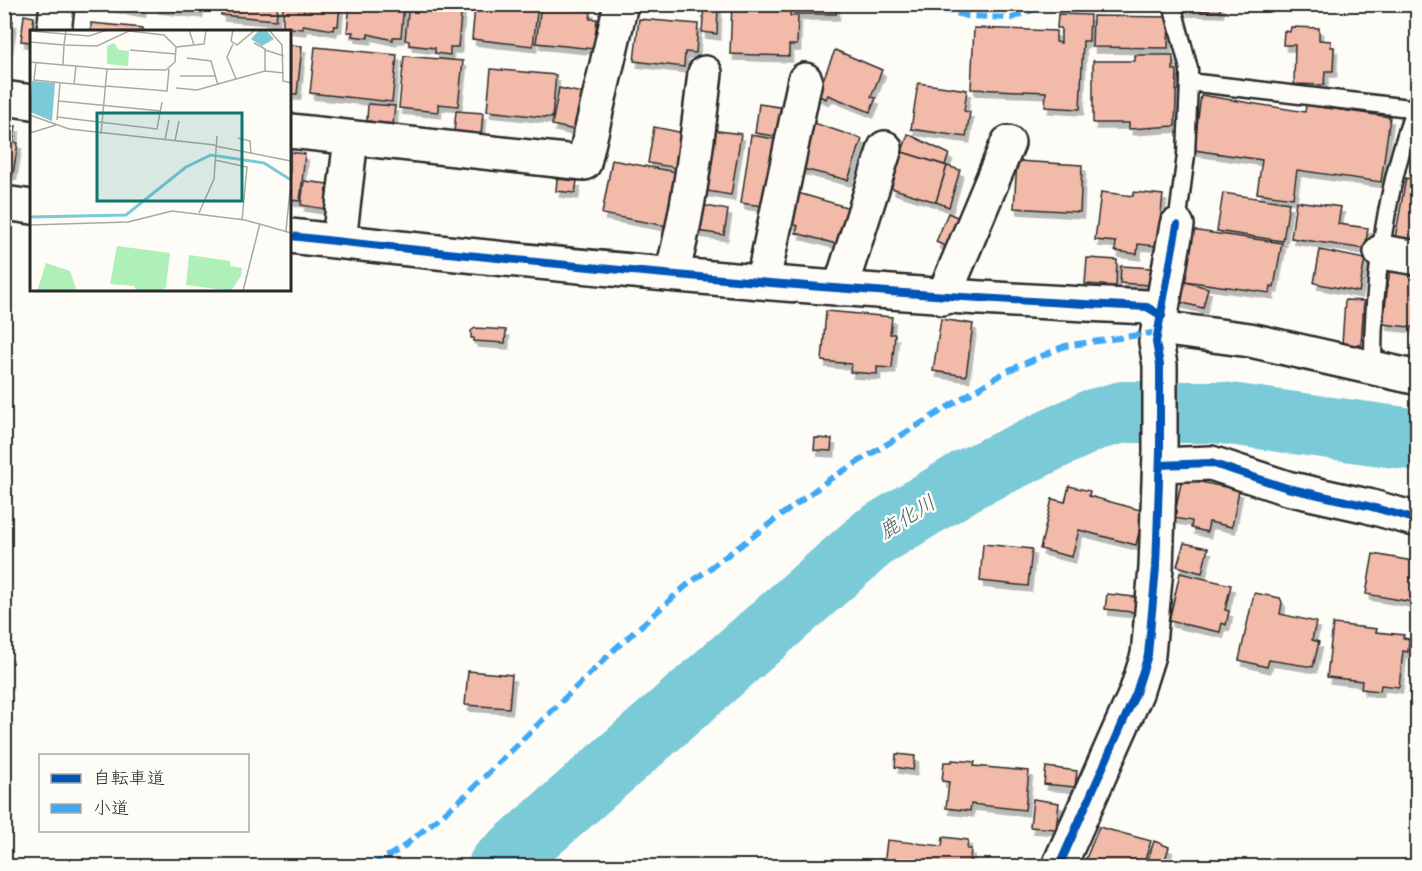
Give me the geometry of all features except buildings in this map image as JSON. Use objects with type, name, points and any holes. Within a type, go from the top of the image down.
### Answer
[{"type":"street","points":[[54,30],[57,4]]},
{"type":"street","points":[[291,131],[584,163],[621,4]]},
{"type":"street","points":[[672,273],[680,244],[694,164],[705,73]]},
{"type":"street","points":[[763,281],[805,80]]},
{"type":"street","points":[[4,98],[30,102]]},
{"type":"street","points":[[339,241],[351,138]]},
{"type":"street","points":[[943,298],[1008,143]]},
{"type":"street","points":[[840,289],[885,148]]},
{"type":"street","points":[[4,203],[30,207]]},
{"type":"street","points":[[1059,867],[1136,693],[1148,655],[1156,568],[1160,459],[1159,329],[1178,225]]},
{"type":"street","points":[[291,236],[943,298],[1147,307],[1159,329]]},
{"type":"street","points":[[1381,252],[1418,258]]},
{"type":"street","points":[[1159,329],[1250,340],[1418,378]]},
{"type":"street","points":[[1160,459],[1211,463],[1287,488],[1418,520]]},
{"type":"lane","points":[[1172,4],[1189,69],[1188,132],[1178,225]]},
{"type":"lane","points":[[1189,82],[1344,102],[1416,106],[1391,198],[1376,276],[1373,368]]},
{"type":"waterway","name":"鹿化川","points":[[499,866],[874,537],[969,479],[1093,420],[1123,412],[1215,412],[1418,440]]},
{"type":"marked path","points":[[922,4],[967,16],[1012,18],[1045,5],[1172,6]]},
{"type":"marked path","points":[[371,866],[402,848],[466,795],[616,648],[686,586],[830,479],[1005,372],[1065,346],[1158,332]]},
{"type":"cycle path","points":[[1059,866],[1136,693],[1148,655],[1156,568],[1160,452],[1160,365],[1156,342],[1177,225]]},
{"type":"cycle path","points":[[291,236],[717,279],[1039,302],[1147,307],[1162,316]]},
{"type":"cycle path","points":[[1160,465],[1211,463],[1287,488],[1418,520]]}]
